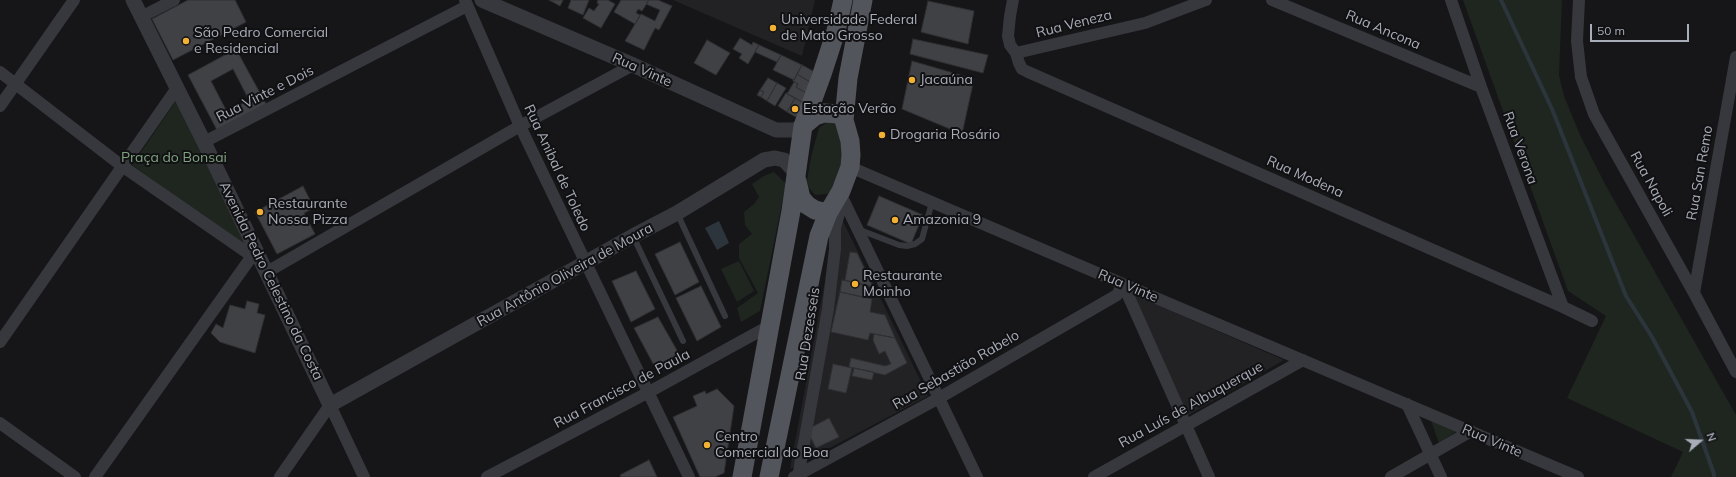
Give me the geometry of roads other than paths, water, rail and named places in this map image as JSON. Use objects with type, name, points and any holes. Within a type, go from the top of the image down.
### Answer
[{"type":"main road","points":[[742,477],[791,211],[803,126],[836,31],[843,0]]},
{"type":"main road","points":[[844,120],[848,78],[863,0]]},
{"type":"main road","points":[[770,477],[819,236],[828,213],[842,195],[850,167],[850,141],[844,120],[840,114],[824,113],[815,116],[803,126]]},
{"type":"main road","points":[[796,173],[801,198],[807,205],[815,210],[828,213]]},
{"type":"street","points":[[0,106],[74,0]]},
{"type":"street","name":"Avenida Pedro Celestino da Costa","points":[[133,0],[204,142],[256,257],[267,272],[364,477]]},
{"type":"street","points":[[141,17],[174,0]]},
{"type":"street","name":"Rua Vinte","points":[[482,0],[776,130],[794,130],[803,126]]},
{"type":"street","name":"Rua Modena","points":[[1013,0],[1008,36],[1010,45],[1016,52],[1019,63],[1022,68],[1028,72],[1563,306],[1592,321]]},
{"type":"street","name":"Rua Veneza","points":[[1016,52],[1145,23],[1206,0]]},
{"type":"street","name":"Rua Ancona","points":[[1272,0],[1481,87]]},
{"type":"street","name":"Rua Verona","points":[[1451,0],[1481,87],[1563,306]]},
{"type":"street","name":"Rua Napoli","points":[[1579,0],[1577,41],[1581,77],[1594,114],[1694,293],[1736,372]]},
{"type":"street","name":"Rua Anibal de Toledo","points":[[466,3],[520,126],[690,477]]},
{"type":"street","name":"Rua Vinte e Dois","points":[[204,142],[466,3]]},
{"type":"street","name":"Rua San Remo","points":[[1694,293],[1736,57]]},
{"type":"street","points":[[267,272],[520,126],[633,66]]},
{"type":"street","points":[[0,72],[122,166],[256,257],[95,477]]},
{"type":"street","points":[[0,342],[177,88]]},
{"type":"street","name":"Rua Antônio Oliveira de Moura","points":[[330,405],[677,213],[764,160],[775,158],[784,160],[796,173]]},
{"type":"street","name":"Rua Vinte","points":[[850,167],[1578,477]]},
{"type":"street","points":[[842,195],[977,477]]},
{"type":"street","name":"Rua Dezesseis","points":[[797,476],[828,309],[835,249],[835,228],[842,195]]},
{"type":"street","points":[[1123,284],[1209,477]]},
{"type":"street","name":"Rua Sebastião Rabelo","points":[[797,476],[939,398],[1118,295],[1123,284]]},
{"type":"street","name":"Rua Francisco de Paula","points":[[488,477],[770,326]]},
{"type":"street","name":"Rua Luís de Albuquerque","points":[[1094,477],[1303,360]]},
{"type":"street","points":[[1407,404],[1441,477]]},
{"type":"street","points":[[280,477],[330,405]]},
{"type":"street","points":[[0,423],[75,477]]},
{"type":"street","points":[[1391,477],[1471,431]]},
{"type":"lane","points":[[858,230],[899,245],[907,246],[915,244],[922,239],[932,202]]},
{"type":"lane","points":[[677,213],[725,316]]},
{"type":"lane","points":[[633,236],[683,341]]},
{"type":"waterway","points":[[1501,0],[1552,109],[1626,296],[1652,337],[1692,412],[1714,477]]},
{"type":"place","name":"Universidade Federal de Mato Grosso","points":[[773,28]]},
{"type":"place","name":"São Pedro Comercial e Residencial","points":[[186,41]]},
{"type":"place","name":"Jacaúna","points":[[912,80]]},
{"type":"place","name":"Estação Verão","points":[[795,109]]},
{"type":"place","name":"Drogaria Rosário","points":[[882,135]]},
{"type":"place","name":"Restaurante Nossa Pizza","points":[[260,212]]},
{"type":"place","name":"Amazonia 9","points":[[895,220]]},
{"type":"place","name":"Restaurante Moinho","points":[[855,284]]},
{"type":"place","name":"Centro Comercial do Boa","points":[[707,445]]},
{"type":"park label","name":"Praça do Bonsai","points":[[174,158]]}]
